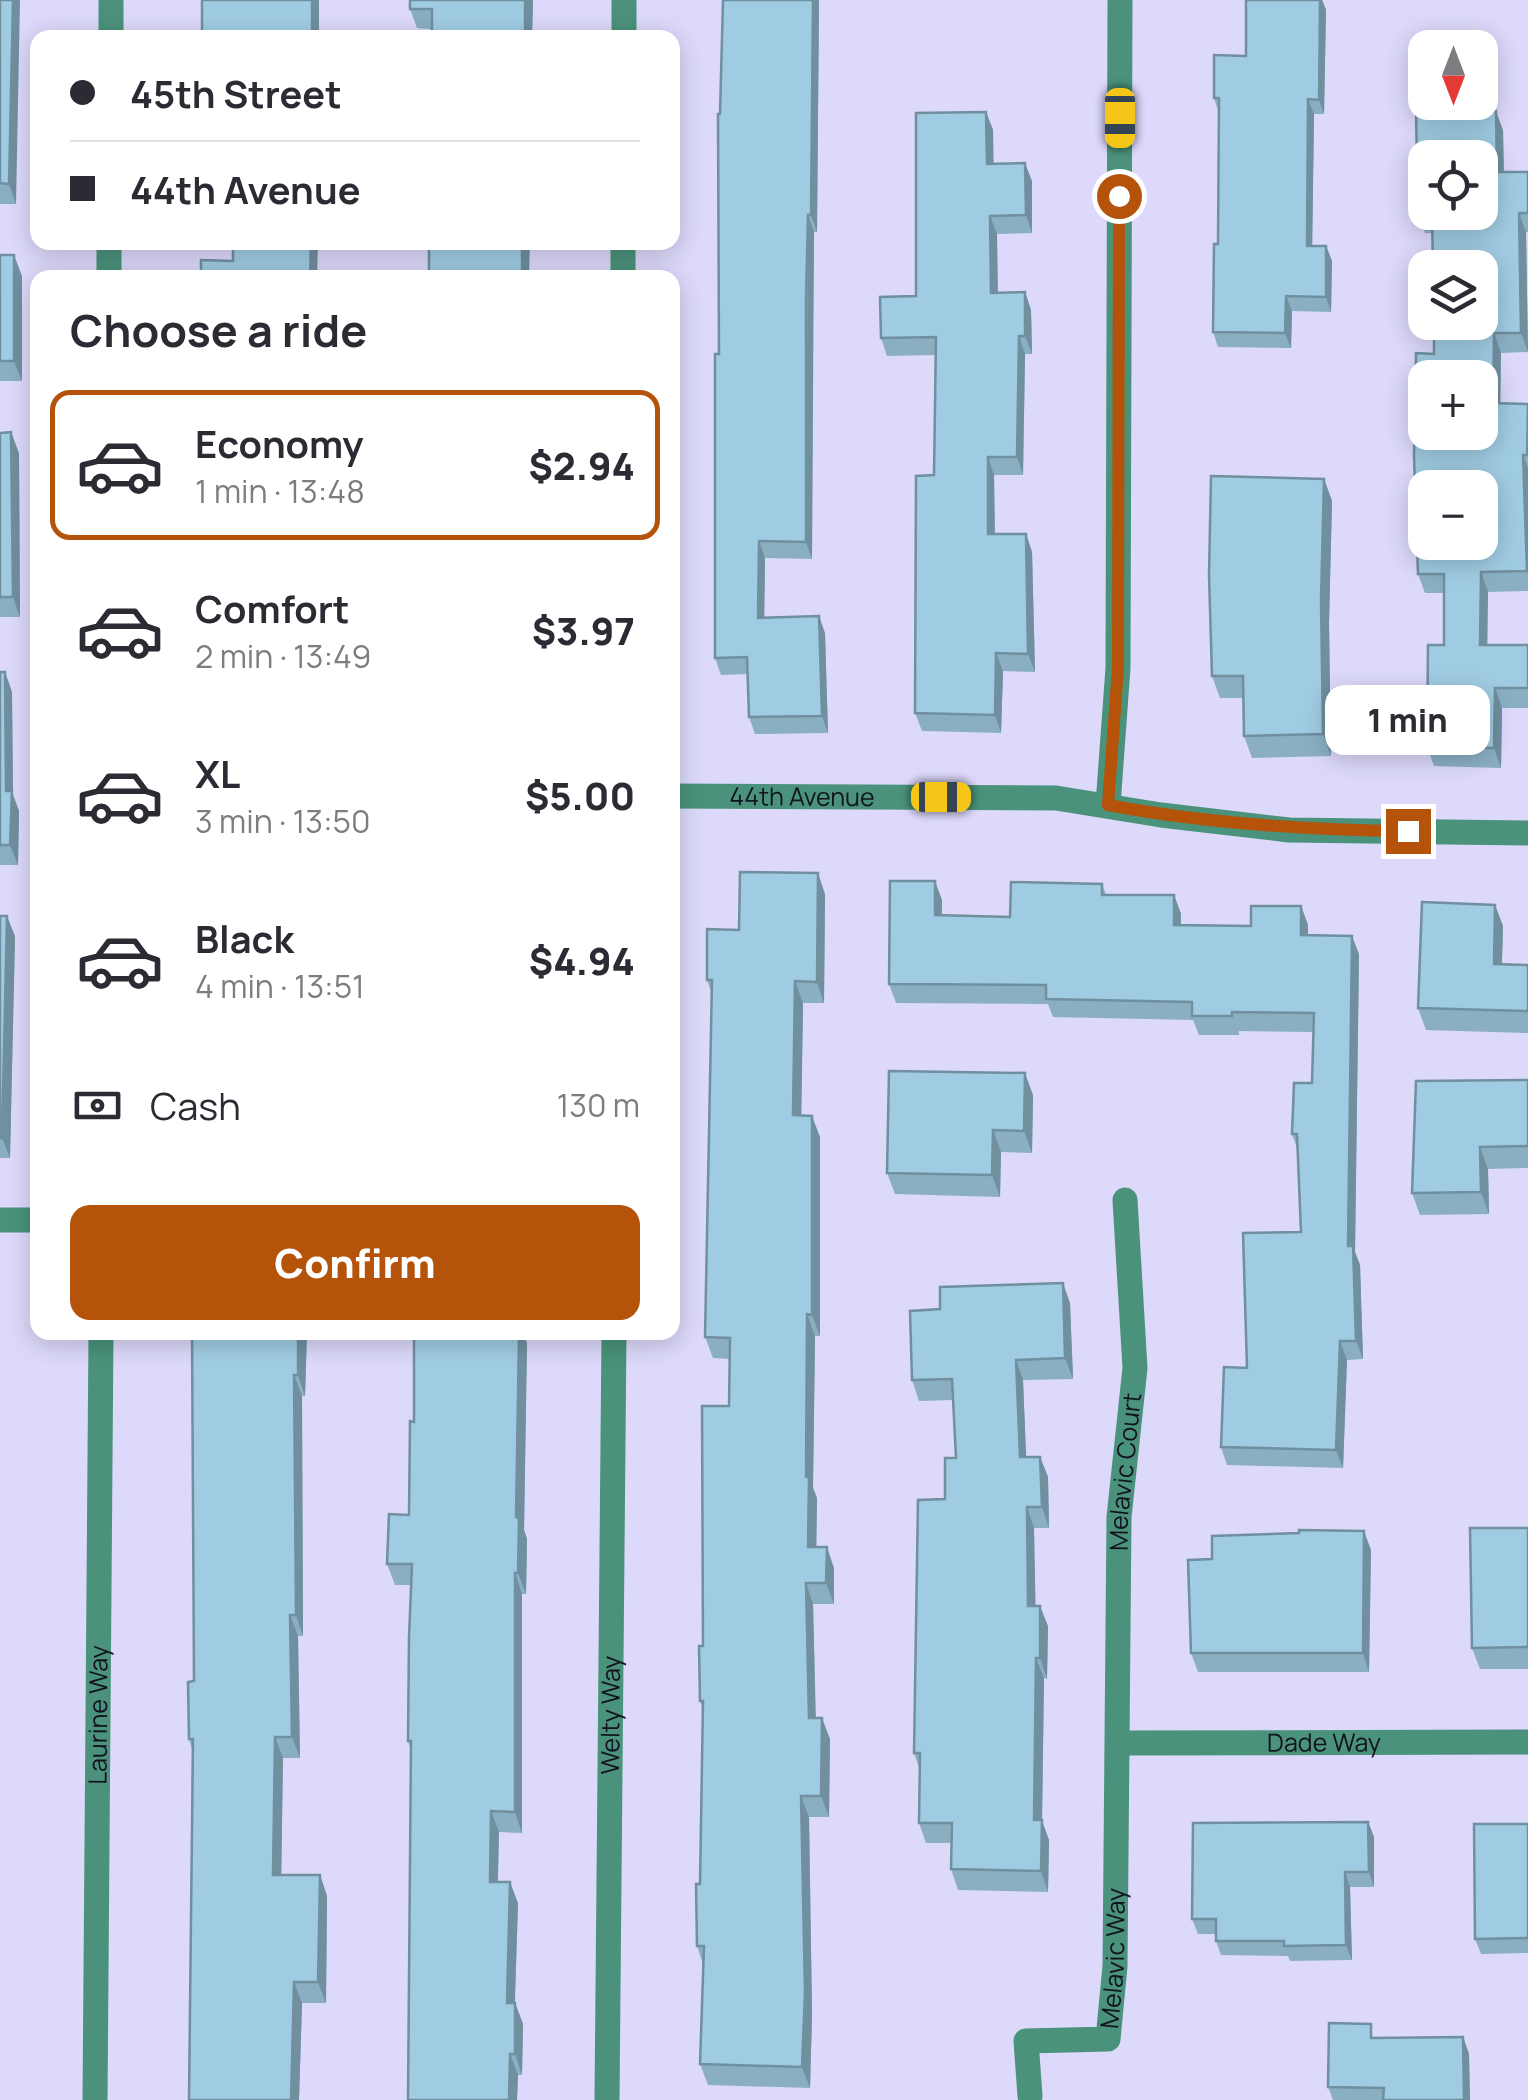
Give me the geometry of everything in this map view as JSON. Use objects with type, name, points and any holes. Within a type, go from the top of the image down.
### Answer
[{"type":"street","points":[[111,0],[111,30]]},
{"type":"street","points":[[624,0],[624,30]]},
{"type":"street","points":[[1108,805],[1118,668],[1120,0]]},
{"type":"street","name":"44th Avenue","points":[[680,796],[1056,798],[1288,830],[1528,833]]},
{"type":"street","name":"Melavic Court","points":[[1118,1743],[1119,1516],[1134,1368],[1125,1200]]},
{"type":"street","points":[[0,1220],[30,1220]]},
{"type":"street","name":"Laurine Way","points":[[95,2100],[101,1340]]},
{"type":"street","name":"Welty Way","points":[[608,2100],[614,1340]]},
{"type":"street","name":"Dade Way","points":[[1118,1743],[1528,1742]]},
{"type":"street","name":"Melavic Way","points":[[1030,2096],[1026,2041],[1108,2040],[1115,1966],[1118,1743]]},
{"type":"building","points":[[0,0],[13,0],[9,184],[0,183]]},
{"type":"building","points":[[202,0],[312,0],[312,30],[202,30]]},
{"type":"building","points":[[410,0],[525,0],[525,30],[432,30],[432,9],[410,9]]},
{"type":"building","points":[[723,0],[813,0],[811,215],[806,298],[806,542],[759,541],[758,618],[819,616],[822,716],[749,717],[747,657],[715,658],[715,354],[719,354],[718,114]]},
{"type":"building","points":[[1246,0],[1320,0],[1319,100],[1308,99],[1307,246],[1326,246],[1326,297],[1286,296],[1285,333],[1213,332],[1219,98],[1214,98],[1214,55],[1246,56]]},
{"type":"building","points":[[986,112],[987,164],[1025,163],[1026,215],[990,216],[991,293],[1025,292],[1025,336],[1019,336],[1017,457],[988,457],[988,534],[1026,534],[1028,654],[996,653],[995,715],[915,713],[916,476],[934,475],[936,337],[881,338],[880,297],[916,296],[916,113]]},
{"type":"building","points":[[1416,120],[1496,120],[1496,140],[1417,140]]},
{"type":"building","points":[[1498,172],[1528,172],[1528,213],[1519,213],[1521,333],[1498,333],[1498,250],[1433,250],[1432,230],[1498,230]]},
{"type":"building","points":[[233,250],[311,250],[310,270],[201,270],[201,260],[233,261]]},
{"type":"building","points":[[429,250],[522,250],[522,270],[429,270]]},
{"type":"building","points":[[0,255],[14,255],[14,361],[0,361]]},
{"type":"building","points":[[1434,340],[1494,340],[1494,360],[1416,360],[1416,353],[1434,354]]},
{"type":"building","points":[[1498,403],[1528,404],[1527,455],[1523,455],[1527,571],[1481,572],[1480,645],[1528,645],[1528,688],[1495,688],[1494,748],[1427,747],[1428,645],[1444,645],[1444,574],[1418,574],[1418,560],[1498,560],[1498,470],[1414,470],[1414,450],[1498,450]]},
{"type":"building","points":[[11,432],[13,597],[0,597],[0,433]]},
{"type":"building","points":[[1211,476],[1324,479],[1323,734],[1244,736],[1243,676],[1212,676]]},
{"type":"building","points":[[0,672],[5,672],[6,791],[12,791],[10,845],[0,845]]},
{"type":"building","points":[[740,872],[818,873],[817,982],[795,981],[793,1115],[812,1116],[812,1315],[807,1314],[808,1547],[827,1547],[826,1583],[806,1583],[809,1718],[822,1718],[821,1796],[801,1796],[805,1992],[802,2067],[700,2064],[704,1946],[697,1946],[696,1884],[700,1884],[703,1701],[699,1646],[703,1646],[702,1406],[729,1406],[730,1338],[705,1337],[712,980],[707,980],[707,929],[739,930]]},
{"type":"building","points":[[890,881],[935,881],[935,915],[1010,917],[1011,882],[1102,884],[1102,895],[1174,895],[1174,925],[1251,926],[1251,906],[1301,906],[1301,935],[1352,936],[1348,1246],[1353,1246],[1356,1341],[1340,1341],[1336,1450],[1221,1447],[1224,1367],[1247,1368],[1243,1233],[1301,1232],[1297,1134],[1292,1134],[1294,1083],[1312,1083],[1314,1013],[1232,1012],[1232,1016],[1192,1016],[1192,1002],[1046,999],[1046,985],[889,984]]},
{"type":"building","points":[[1422,902],[1495,905],[1494,964],[1528,965],[1528,1011],[1418,1008]]},
{"type":"building","points":[[0,916],[7,916],[2,1138],[0,1138]]},
{"type":"building","points":[[889,1071],[1025,1073],[1024,1131],[993,1130],[992,1175],[887,1173]]},
{"type":"building","points":[[1528,1080],[1528,1146],[1480,1147],[1481,1192],[1412,1193],[1416,1081]]},
{"type":"building","points":[[1063,1283],[1065,1358],[1016,1360],[1020,1457],[1040,1457],[1042,1507],[1027,1507],[1028,1606],[1040,1606],[1034,1820],[1042,1820],[1041,1871],[951,1869],[952,1823],[919,1823],[920,1753],[914,1753],[918,1500],[945,1499],[945,1458],[956,1458],[952,1379],[912,1380],[910,1311],[940,1309],[940,1287]]},
{"type":"building","points":[[192,1340],[298,1340],[298,1375],[294,1375],[296,1615],[290,1615],[292,1737],[275,1737],[273,1875],[320,1875],[318,1982],[294,1982],[291,2100],[189,2100],[193,1739],[189,1739],[188,1682],[194,1681]]},
{"type":"building","points":[[414,1340],[519,1340],[515,1812],[491,1811],[490,1882],[510,1882],[507,2003],[515,2003],[515,2054],[510,2054],[509,2100],[408,2100],[412,1564],[387,1564],[389,1514],[409,1515],[410,1421],[414,1422]]},
{"type":"building","points":[[1470,1528],[1528,1528],[1528,1647],[1472,1648]]},
{"type":"building","points":[[1299,1530],[1364,1531],[1363,1653],[1191,1653],[1188,1560],[1212,1559],[1212,1536]]},
{"type":"building","points":[[1368,1822],[1369,1872],[1345,1872],[1346,1945],[1216,1941],[1216,1919],[1192,1919],[1193,1823]]},
{"type":"building","points":[[1474,1824],[1528,1824],[1528,1938],[1475,1939]]},
{"type":"building","points":[[1329,2023],[1371,2024],[1371,2038],[1463,2037],[1464,2100],[1383,2100],[1384,2088],[1328,2087]]},
{"type":"route","points":[[1119,196],[1118,668],[1108,805],[1288,830],[1408,831]]}]
